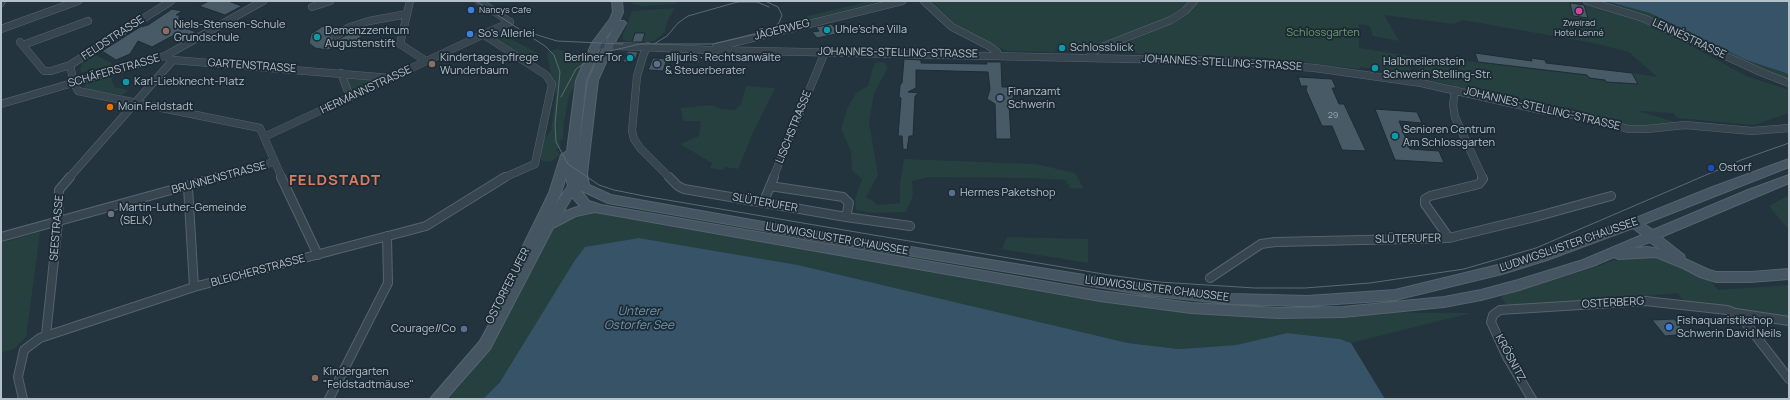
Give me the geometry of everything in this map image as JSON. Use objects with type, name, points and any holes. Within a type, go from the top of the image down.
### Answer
[{"type":"street","points":[[1,29],[78,1]]},
{"type":"street","name":"FELDSTRASSE","points":[[74,83],[70,66],[90,51],[171,1]]},
{"type":"street","name":"SCHÄFERSTRASSE","points":[[1,104],[165,56],[263,1]]},
{"type":"street","points":[[312,6],[330,1]]},
{"type":"street","points":[[410,1],[400,44],[426,61]]},
{"type":"street","name":"HERMANNSTRASSE","points":[[264,137],[510,22],[479,1]]},
{"type":"street","points":[[594,208],[585,204],[576,181],[573,140],[581,81],[596,45],[615,19],[618,12],[617,1]]},
{"type":"street","points":[[564,200],[576,181],[593,80],[608,45],[624,15],[625,9],[623,1]]},
{"type":"street","name":"JÄGERWEG","points":[[709,50],[902,1]]},
{"type":"street","points":[[924,1],[952,27],[989,46],[997,52],[998,55]]},
{"type":"street","points":[[1090,57],[1090,54],[1102,47],[1171,20],[1184,11],[1194,1]]},
{"type":"street","name":"LENNÉSTRASSE","points":[[1587,1],[1643,18],[1763,73],[1789,83]]},
{"type":"street","points":[[335,36],[350,27],[368,21],[407,14]]},
{"type":"street","points":[[70,66],[44,71],[21,44],[88,21]]},
{"type":"street","name":"BLEICHERSTRASSE","points":[[23,399],[18,376],[24,350],[32,342],[46,335],[194,287],[426,226],[507,176],[535,164],[552,84],[546,75],[484,34]]},
{"type":"street","name":"JOHANNES-STELLING-STRASSE","points":[[596,45],[648,46],[709,50],[1225,61],[1300,67],[1399,79],[1541,110],[1585,117],[1628,129],[1647,129],[1685,125],[1752,131],[1789,128]]},
{"type":"street","name":"SLÜTERUFER","points":[[648,46],[644,53],[636,84],[632,131],[634,139],[678,186],[684,190],[910,226]]},
{"type":"street","name":"LISCHSTRASSE","points":[[763,203],[825,52]]},
{"type":"street","name":"GARTENSTRASSE","points":[[165,56],[173,60],[392,78]]},
{"type":"street","points":[[138,103],[173,60]]},
{"type":"street","points":[[341,73],[350,97]]},
{"type":"street","points":[[74,83],[78,91],[260,128],[274,162],[318,255]]},
{"type":"street","points":[[1448,238],[1425,204],[1425,199],[1430,196],[1471,188],[1479,184],[1483,179],[1455,117],[1453,104],[1455,90]]},
{"type":"street","name":"SEESTRASSE","points":[[46,335],[60,190],[138,103]]},
{"type":"street","name":"BRUNNENSTRASSE","points":[[1,237],[188,187],[274,162]]},
{"type":"street","name":"LUDWIGSLUSTER CHAUSSEE","points":[[576,181],[608,198],[1139,289],[1196,296],[1275,301],[1322,300],[1395,295],[1502,269],[1542,257],[1617,228],[1635,223],[1789,163]]},
{"type":"street","name":"LUDWIGSLUSTER CHAUSSEE","points":[[594,208],[1100,296],[1191,308],[1270,313],[1343,312],[1444,302],[1481,295],[1519,285],[1555,274],[1606,255],[1752,192],[1789,179]]},
{"type":"street","points":[[564,200],[576,181]]},
{"type":"street","name":"OSTORFER UFER","points":[[437,399],[485,345],[547,220],[559,185],[576,181]]},
{"type":"street","name":"SLÜTERUFER","points":[[770,186],[843,197],[849,203],[846,217]]},
{"type":"street","points":[[188,187],[194,287]]},
{"type":"street","name":"SLÜTERUFER","points":[[1210,278],[1261,244],[1275,242],[1448,238],[1535,217],[1611,196]]},
{"type":"street","name":"OSTORFER UFER","points":[[547,220],[564,200]]},
{"type":"street","points":[[547,220],[573,212],[594,208]]},
{"type":"street","points":[[1635,223],[1653,235],[1688,265]]},
{"type":"street","points":[[329,399],[388,283],[387,236]]},
{"type":"street","points":[[1606,255],[1647,252],[1670,257],[1705,274],[1728,278],[1789,274]]},
{"type":"street","name":"OSTERBERG","points":[[1493,315],[1500,310],[1645,301],[1719,309],[1735,313],[1789,321]]},
{"type":"street","points":[[1735,313],[1745,322],[1789,379]]},
{"type":"street","name":"KRÖSNITZ","points":[[1493,315],[1491,322],[1507,357],[1532,399]]},
{"type":"green space","points":[[631,1],[675,1],[676,4],[644,6],[632,4]]},
{"type":"green space","points":[[870,1],[902,1],[805,24],[800,18]]},
{"type":"green space","name":"Schlossgarten","points":[[931,1],[1573,1],[1630,17],[1666,32],[1746,76],[1789,90],[1789,113],[1754,125],[1677,118],[1674,113],[1638,111],[1685,125],[1619,126],[1585,117],[1578,110],[1480,92],[1421,78],[1418,61],[1460,69],[1458,60],[1587,75],[1589,78],[1622,84],[1622,82],[1638,84],[1632,73],[1657,77],[1629,52],[1593,43],[1463,20],[1454,24],[1384,15],[1399,41],[1373,36],[1370,26],[1359,24],[1359,48],[1410,56],[1411,75],[1360,67],[1360,69],[1257,57],[1110,53],[1098,44],[1074,50],[1054,50],[1056,52],[1007,51],[963,31]]},
{"type":"green space","points":[[1587,1],[1605,1],[1650,13],[1746,60],[1789,74],[1789,82],[1643,18]]},
{"type":"green space","points":[[675,8],[668,20],[664,33],[654,41],[642,42],[645,33],[635,33],[631,42],[623,40],[623,35],[632,11]]},
{"type":"green space","points":[[502,30],[511,39],[539,54],[530,59],[492,35]]},
{"type":"green space","points":[[556,49],[580,54],[582,56],[582,64],[575,85],[569,96],[564,122],[563,139],[559,141],[561,147],[556,149],[560,155],[552,161],[546,162],[542,161],[540,156],[544,139],[551,131],[556,92],[554,88],[555,80],[551,74],[547,53]]},
{"type":"green space","points":[[95,55],[112,63],[111,65],[81,73],[80,69],[82,64]]},
{"type":"green space","points":[[877,62],[884,62],[888,67],[874,94],[869,122],[878,175],[866,197],[878,205],[900,203],[900,184],[904,159],[1035,164],[1075,173],[1084,189],[1070,188],[1066,180],[1030,178],[928,177],[912,181],[913,196],[906,212],[873,213],[856,210],[855,199],[862,179],[852,170],[851,151],[841,129],[847,109],[856,93],[868,86],[873,67]]},
{"type":"green space","points":[[341,73],[392,78],[350,97]]},
{"type":"green space","points":[[111,77],[114,87],[128,90],[123,95],[86,89],[83,87],[86,84]]},
{"type":"green space","points":[[746,86],[775,88],[751,137],[738,169],[725,167],[723,170],[710,168],[712,163],[680,144],[699,136],[701,121],[683,121],[681,108],[712,105],[721,109],[735,110],[741,104]]},
{"type":"green space","points":[[1789,195],[1789,230],[1769,206]]},
{"type":"green space","points":[[594,208],[1145,302],[1343,312],[1471,313],[1351,343],[1340,339],[1287,333],[1236,345],[1179,349],[1128,343],[798,265],[639,238],[483,399],[437,399],[471,360],[548,226]]},
{"type":"green space","points":[[40,232],[26,337],[14,349],[1,353],[1,243]]},
{"type":"green space","points":[[1007,237],[1088,239],[1088,263],[1002,249]]},
{"type":"green space","points":[[1635,252],[1647,252],[1705,274],[1718,290],[1789,285],[1789,317],[1684,303],[1678,293],[1508,309],[1501,296],[1596,267]]},
{"type":"water","points":[[1605,1],[1789,1],[1789,74],[1746,60],[1650,13]]},
{"type":"water","name":"Unterer Ostorfer See","points":[[639,238],[798,265],[1128,343],[1179,349],[1236,345],[1287,333],[1340,339],[1351,343],[1385,399],[483,399],[500,382],[575,260],[585,247]]},
{"type":"building","points":[[209,1],[228,1],[242,6],[225,15],[199,6]]},
{"type":"building","name":"Zweirad Hotel Lenné","points":[[1570,3],[1584,5],[1588,18],[1573,16]]},
{"type":"building","points":[[172,9],[182,11],[176,15],[179,15],[180,26],[196,32],[185,38],[176,34],[152,47],[138,41],[130,54],[116,60],[102,51],[140,27],[148,25]]},
{"type":"building","name":"Uhle’sche Villa","points":[[831,24],[837,30],[834,31],[836,34],[817,38],[812,32],[819,31],[816,27]]},
{"type":"building","name":"Demenzzentrum Augustenstift","points":[[323,26],[333,31],[330,36],[335,41],[352,32],[366,27],[363,35],[355,42],[343,47],[327,50],[315,48],[309,43],[311,34]]},
{"type":"building","name":"Berliner Tor","points":[[635,33],[645,33],[642,42],[632,42]]},
{"type":"building","name":"Berliner Tor","points":[[628,51],[638,52],[634,62],[623,62]]},
{"type":"building","points":[[1475,53],[1532,61],[1531,58],[1545,60],[1546,63],[1632,73],[1638,84],[1606,82],[1605,80],[1589,78],[1587,75],[1478,62]]},
{"type":"building","points":[[685,55],[701,55],[699,63],[682,62]]},
{"type":"building","name":"alljuris · Rechtsanwälte & Steuerberater","points":[[653,58],[667,59],[663,71],[648,70]]},
{"type":"building","name":"Finanzamt Schwerin","points":[[904,59],[921,60],[921,63],[987,64],[986,62],[1001,62],[1002,87],[1008,87],[1013,90],[1013,99],[1009,103],[1011,139],[996,139],[995,104],[987,99],[990,89],[988,72],[916,70],[916,88],[908,92],[919,93],[915,96],[913,136],[909,136],[907,150],[903,149],[902,136],[898,136],[901,98],[899,97]]},
{"type":"building","points":[[1298,77],[1332,79],[1336,88],[1332,88],[1339,104],[1344,104],[1366,151],[1342,150],[1332,126],[1322,126],[1306,90],[1307,86],[1301,86]]},
{"type":"building","name":"Senioren Centrum Am Schlossgarten","points":[[1375,109],[1417,112],[1422,123],[1399,121],[1410,149],[1439,151],[1444,163],[1395,160]]},
{"type":"building","name":"Fishaquaristikshop Schwerin David Neils","points":[[1674,319],[1687,334],[1665,336],[1652,320]]},
{"type":"tram line","points":[[476,1],[545,46],[554,55],[560,72],[555,124],[556,142],[568,164],[599,185],[614,190],[644,196],[1109,275],[1159,282],[1255,288],[1305,288],[1370,283],[1464,269],[1536,248],[1741,160],[1789,143]]},
{"type":"tram line","points":[[654,44],[713,44],[769,31],[779,23],[782,15],[778,7],[765,1]]},
{"type":"tram line","points":[[654,44],[667,36],[678,23],[688,16],[737,2]]},
{"type":"tram line","points":[[737,2],[757,2],[769,7]]},
{"type":"tram line","points":[[534,34],[557,41],[623,44]]},
{"type":"tram line","points":[[561,97],[576,69],[595,56],[640,44],[654,44]]},
{"type":"place","name":"Nancys Cafe","points":[[471,10]]},
{"type":"place","name":"Zweirad Hotel Lenné","points":[[1579,11]]},
{"type":"place","name":"Uhle’sche Villa","points":[[827,30]]},
{"type":"place","name":"Niels-Stensen-Schule Grundschule","points":[[166,31]]},
{"type":"place","name":"So's Allerlei","points":[[470,34]]},
{"type":"place","name":"Demenzzentrum Augustenstift","points":[[317,37]]},
{"type":"place","name":"Schlossblick","points":[[1062,48]]},
{"type":"place","name":"Berliner Tor","points":[[630,58]]},
{"type":"place","name":"Kindertagespflrege Wunderbaum","points":[[432,64]]},
{"type":"place","name":"alljuris · Rechtsanwälte & Steuerberater","points":[[657,64]]},
{"type":"place","name":"Halbmeilenstein Schwerin Stelling-Str.","points":[[1375,68]]},
{"type":"place","name":"Karl-Liebknecht-Platz","points":[[126,82]]},
{"type":"place","name":"Finanzamt Schwerin","points":[[1000,98]]},
{"type":"place","name":"Moin Feldstadt","points":[[110,107]]},
{"type":"place","name":"Senioren Centrum Am Schlossgarten","points":[[1395,136]]},
{"type":"place","name":"Ostorf","points":[[1711,168]]},
{"type":"place","name":"Hermes Paketshop","points":[[952,193]]},
{"type":"place","name":"Martin-Luther-Gemeinde (SELK)","points":[[111,214]]},
{"type":"place","name":"Fishaquaristikshop Schwerin David Neils","points":[[1669,327]]},
{"type":"place","name":"Courage//Co","points":[[464,329]]},
{"type":"place","name":"Kindergarten \"Feldstadtmäuse\"","points":[[315,378]]},
{"type":"district","name":"FELDSTADT","points":[[335,181]]}]
